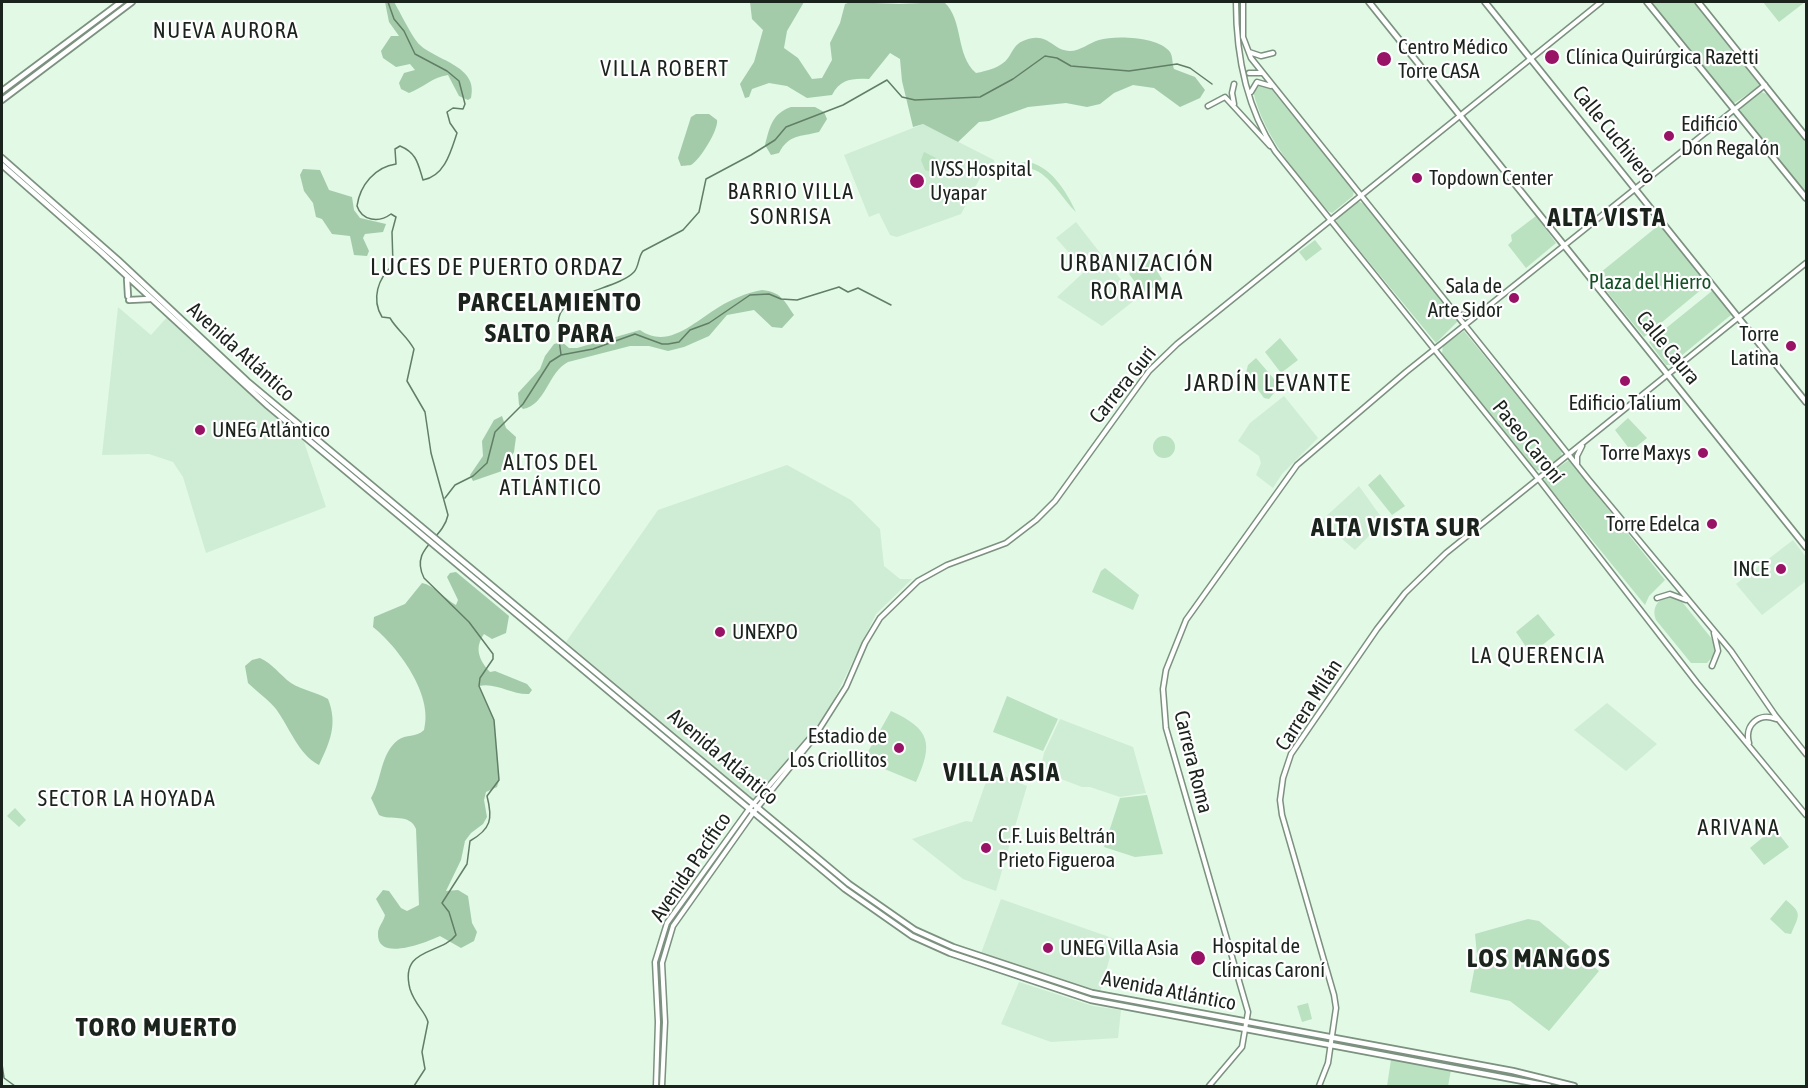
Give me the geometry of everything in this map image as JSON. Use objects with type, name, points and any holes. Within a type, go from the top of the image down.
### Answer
[{"type":"main road","points":[[2,91],[120,2]]},
{"type":"main road","points":[[2,100],[132,2]]},
{"type":"main road","name":"Calle Caura","points":[[1369,2],[1806,547]]},
{"type":"main road","name":"Calle Cuchivero","points":[[1485,2],[1806,402]]},
{"type":"main road","points":[[1647,2],[1806,198]]},
{"type":"main road","points":[[1698,2],[1806,137]]},
{"type":"main road","name":"Avenida Atlántico","points":[[2,158],[118,260],[247,381],[424,533],[436,548],[845,889],[912,936],[950,953],[1091,1000],[1549,1086]]},
{"type":"main road","name":"Avenida Atlántico","points":[[2,165],[127,276],[240,382],[424,533],[440,543],[864,895],[924,934],[962,950],[1092,993],[1513,1071],[1574,1086]]},
{"type":"main road","points":[[127,276],[130,286],[129,298],[150,299]]},
{"type":"street","name":"Paseo Caroní","points":[[1236,2],[1238,47],[1247,75],[1251,98],[1263,132],[1275,151],[1539,479],[1697,683],[1806,815]]},
{"type":"street","points":[[1243,2],[1246,48],[1256,56],[1274,53]]},
{"type":"street","name":"Carrera Guri","points":[[751,811],[813,739],[846,687],[870,633],[894,602],[924,577],[1006,543],[1033,523],[1055,501],[1149,371],[1203,323],[1601,2]]},
{"type":"street","name":"Paseo Caroní","points":[[1246,48],[1276,90],[1579,468],[1755,683],[1781,723],[1806,754]]},
{"type":"street","points":[[1247,75],[1263,73]]},
{"type":"street","points":[[1251,98],[1252,87],[1257,82],[1266,82],[1276,90]]},
{"type":"street","points":[[1234,84],[1232,93],[1235,107]]},
{"type":"street","name":"Carrera Roma","points":[[1209,1086],[1242,1047],[1247,1022],[1246,1002],[1166,728],[1163,689],[1166,670],[1186,620],[1297,465],[1434,349],[1765,85]]},
{"type":"street","points":[[1208,106],[1223,97],[1275,151]]},
{"type":"street","points":[[1370,206],[1367,199],[1371,188]]},
{"type":"street","name":"Carrera Milán","points":[[1319,1086],[1328,1063],[1331,1046],[1335,995],[1282,815],[1281,788],[1291,754],[1405,593],[1446,553],[1806,263]]},
{"type":"street","points":[[1456,314],[1465,317],[1478,314]]},
{"type":"street","points":[[1579,468],[1576,459],[1584,443]]},
{"type":"street","points":[[1657,598],[1670,594],[1689,602]]},
{"type":"street","points":[[1711,628],[1718,651],[1712,666]]},
{"type":"street","points":[[1751,746],[1748,734],[1754,721],[1768,717],[1781,723]]},
{"type":"street","name":"Avenida Pacífico","points":[[656,1086],[657,950],[674,911],[751,811]]},
{"type":"street","name":"Avenida Pacífico","points":[[662,1086],[664,951],[680,915],[718,864],[751,811]]},
{"type":"street","points":[[711,862],[718,864]]},
{"type":"shaded area","points":[[385,2],[394,2],[420,45],[463,71],[472,87],[471,98],[468,100],[459,96],[448,75],[437,78],[409,93],[401,89],[399,83],[404,73],[415,70],[410,64],[396,67],[383,58],[381,51],[391,36],[399,36],[389,22]]},
{"type":"shaded area","points":[[750,2],[804,2],[787,31],[784,48],[798,58],[812,79],[822,78],[832,60],[830,43],[840,23],[845,4],[851,2],[899,4],[944,2],[954,18],[969,66],[976,73],[1002,64],[1018,44],[1031,38],[1044,39],[1059,48],[1070,51],[1106,38],[1137,38],[1164,47],[1171,54],[1174,69],[1195,77],[1205,90],[1200,98],[1180,107],[1154,88],[1133,85],[1114,93],[1100,104],[1087,107],[1066,103],[1028,107],[989,121],[979,122],[958,142],[923,124],[913,127],[902,81],[900,59],[890,53],[869,79],[843,83],[832,95],[807,98],[787,86],[769,83],[752,89],[749,97],[745,98],[740,84],[754,62],[763,30],[752,19]]},
{"type":"shaded area","points":[[791,107],[815,107],[824,112],[827,119],[819,132],[791,139],[779,153],[771,155],[765,145],[770,126],[780,113]]},
{"type":"shaded area","points":[[696,114],[709,114],[717,120],[717,124],[708,144],[695,162],[681,166],[678,158],[691,117]]},
{"type":"shaded area","name":"IVSS Hospital Uyapar","points":[[923,124],[994,160],[995,168],[981,176],[961,214],[897,237],[890,235],[879,213],[869,217],[844,155]]},
{"type":"shaded area","points":[[303,169],[320,170],[329,190],[352,197],[354,210],[360,218],[386,224],[383,232],[365,234],[363,238],[369,251],[367,256],[354,255],[350,236],[332,234],[322,219],[316,217],[313,203],[304,191],[300,175]]},
{"type":"shaded area","points":[[1076,222],[1136,299],[1102,326],[1057,297],[1085,271],[1056,238]]},
{"type":"shaded area","points":[[762,290],[778,295],[794,315],[782,328],[772,327],[754,310],[727,315],[709,336],[684,347],[668,351],[649,346],[630,346],[568,362],[556,373],[537,401],[523,409],[519,405],[518,393],[540,369],[545,356],[554,344],[562,342],[569,348],[577,348],[640,330],[661,337],[671,335],[681,332],[729,301]]},
{"type":"shaded area","name":"UNEG Atlántico","points":[[118,307],[151,335],[168,316],[301,433],[326,507],[206,553],[183,477],[173,462],[149,454],[102,455]]},
{"type":"shaded area","points":[[1284,396],[1318,438],[1282,474],[1273,488],[1256,475],[1261,463],[1259,456],[1238,441],[1250,423]]},
{"type":"shaded area","points":[[502,416],[506,428],[516,437],[514,452],[502,471],[473,481],[470,475],[483,456],[482,441],[494,420]]},
{"type":"shaded area","name":"UNEXPO","points":[[787,465],[851,500],[880,529],[884,566],[900,579],[912,579],[876,614],[827,714],[753,799],[566,642],[658,510]]},
{"type":"shaded area","points":[[1359,486],[1384,521],[1355,550],[1321,521]]},
{"type":"shaded area","name":"INCE","points":[[1793,540],[1806,557],[1806,581],[1762,615],[1736,584]]},
{"type":"shaded area","points":[[456,572],[509,616],[506,633],[492,639],[484,634],[481,639],[479,654],[483,663],[490,672],[495,671],[527,684],[532,690],[529,694],[523,694],[492,686],[479,686],[494,720],[499,780],[497,787],[486,792],[484,800],[487,817],[465,841],[461,860],[446,891],[458,890],[468,896],[472,923],[477,932],[474,941],[461,948],[440,936],[414,946],[393,949],[385,947],[380,942],[378,931],[385,915],[376,899],[383,890],[389,891],[401,908],[407,911],[419,905],[416,829],[405,819],[379,815],[371,798],[384,760],[392,746],[401,738],[418,734],[424,730],[426,716],[424,702],[412,673],[393,647],[373,627],[374,617],[405,604],[422,583],[431,586],[456,605],[458,600],[447,577],[450,573]]},
{"type":"shaded area","points":[[260,658],[291,683],[328,699],[332,717],[331,733],[319,765],[305,754],[274,706],[248,683],[245,666],[252,660]]},
{"type":"shaded area","points":[[1607,703],[1657,744],[1626,771],[1574,730]]},
{"type":"shaded area","points":[[1060,719],[1133,747],[1146,793],[1120,797],[1090,787],[1082,787],[1040,771],[1044,753]]},
{"type":"shaded area","points":[[990,770],[1027,786],[996,891],[963,879],[912,839],[966,821],[972,822]]},
{"type":"shaded area","name":"UNEG Villa Asia","points":[[1001,899],[1115,939],[1099,996],[980,956]]},
{"type":"shaded area","points":[[1019,982],[1093,1006],[1121,1010],[1118,1038],[1051,1042],[1001,1024]]},
{"type":"green space","points":[[121,2],[132,2],[2,100],[2,91]]},
{"type":"green space","points":[[1651,2],[1693,2],[1760,86],[1733,104]]},
{"type":"green space","points":[[1763,2],[1805,2],[1779,22]]},
{"type":"green space","points":[[1258,83],[1267,84],[1354,191],[1353,196],[1332,213],[1283,155],[1265,125],[1253,91]]},
{"type":"green space","points":[[1761,92],[1767,94],[1806,142],[1806,195],[1740,111],[1741,106]]},
{"type":"green space","points":[[924,152],[946,163],[944,168],[932,172],[925,170],[921,160]]},
{"type":"green space","points":[[1025,162],[1042,167],[1049,173],[1068,196],[1076,212],[1039,172],[1027,168],[1004,171],[995,168]]},
{"type":"green space","points":[[1358,201],[1364,204],[1458,321],[1436,343],[1336,222],[1337,218]]},
{"type":"green space","points":[[1536,216],[1556,243],[1526,268],[1508,245],[1512,241],[1511,235]]},
{"type":"green space","name":"Plaza del Hierro","points":[[1659,225],[1708,284],[1644,337],[1595,277]]},
{"type":"green space","points":[[1315,240],[1322,249],[1306,261],[1299,252]]},
{"type":"green space","points":[[1148,257],[1162,279],[1147,293],[1142,291],[1129,274]]},
{"type":"green space","points":[[1712,291],[1731,312],[1731,315],[1670,365],[1666,365],[1649,342]]},
{"type":"green space","points":[[1464,331],[1562,451],[1561,457],[1543,471],[1535,470],[1442,354],[1443,345]]},
{"type":"green space","points":[[1280,338],[1298,360],[1281,373],[1265,352]]},
{"type":"green space","points":[[1256,358],[1280,386],[1269,399],[1264,398],[1246,373],[1248,365]]},
{"type":"green space","points":[[1628,418],[1647,438],[1631,451],[1615,430]]},
{"type":"green space","points":[[1164,436],[1172,439],[1175,447],[1172,455],[1164,458],[1156,455],[1153,447],[1156,439]]},
{"type":"green space","points":[[1569,460],[1665,580],[1649,596],[1645,605],[1544,481],[1546,476]]},
{"type":"green space","points":[[1380,474],[1405,506],[1392,515],[1368,485]]},
{"type":"green space","points":[[1105,568],[1139,595],[1133,610],[1092,592],[1101,571]]},
{"type":"green space","points":[[1672,596],[1679,598],[1712,639],[1716,653],[1707,663],[1691,663],[1656,620],[1655,607],[1657,604],[1663,598]]},
{"type":"green space","points":[[1538,614],[1555,635],[1531,654],[1516,632]]},
{"type":"green space","points":[[1007,696],[1058,719],[1043,751],[993,732]]},
{"type":"green space","name":"Estadio de Los Criollitos","points":[[891,711],[914,724],[925,739],[925,757],[916,782],[870,763],[867,759],[869,750]]},
{"type":"green space","points":[[1147,795],[1163,854],[1135,857],[1104,847],[1120,798]]},
{"type":"green space","points":[[15,808],[26,820],[19,827],[7,816]]},
{"type":"green space","points":[[1774,828],[1789,847],[1764,865],[1750,848]]},
{"type":"green space","points":[[1786,900],[1798,915],[1791,934],[1785,933],[1770,919]]},
{"type":"green space","points":[[1528,919],[1539,921],[1599,971],[1549,1031],[1510,1001],[1470,992],[1477,955],[1475,934]]},
{"type":"green space","points":[[1308,1003],[1312,1019],[1302,1022],[1297,1006]]},
{"type":"green space","points":[[1391,1060],[1451,1070],[1448,1086],[1387,1086]]},
{"type":"waterway","points":[[388,2],[394,19],[404,31],[415,54],[447,71],[459,81],[465,104],[463,109],[453,108],[447,112],[450,123],[457,133],[446,162],[437,174],[423,180],[413,156],[400,146],[395,149],[396,164],[381,169],[370,178],[361,191],[357,206],[363,215],[371,219],[381,219],[391,214],[396,217],[392,232],[393,265],[380,282],[377,303],[382,317],[390,318],[414,349],[407,381],[425,412],[431,453],[448,515],[445,524],[424,551],[421,568],[424,578],[469,622],[493,654],[493,659],[480,678],[479,686],[494,720],[499,780],[487,796],[490,811],[489,823],[477,837],[470,841],[467,864],[442,903],[449,912],[456,935],[441,946],[423,954],[410,966],[408,975],[410,989],[428,1022],[422,1052],[425,1069],[414,1086]]},
{"type":"waterway","points":[[561,355],[558,326],[563,309],[581,296],[626,278],[636,270],[643,251],[683,230],[699,212],[706,179],[775,140],[786,127],[843,105],[887,80],[902,97],[915,100],[980,97],[1013,79],[1045,56],[1057,58],[1071,66],[1129,71],[1177,64],[1190,68],[1212,84]]},
{"type":"waterway","points":[[445,498],[455,485],[473,476],[487,463],[495,432],[523,404],[550,362],[561,355],[593,349],[635,334],[662,344],[679,342],[690,330],[709,323],[750,295],[769,294],[781,299],[797,300],[839,287],[848,292],[858,288],[891,305]]},
{"type":"waterway","points":[[2,1064],[4,1078],[15,1086]]},
{"type":"place","name":"Clínica Quirúrgica Razetti","points":[[1552,57]]},
{"type":"place","name":"Centro Médico Torre CASA","points":[[1384,59]]},
{"type":"place","name":"Edificio Don Regalón","points":[[1669,136]]},
{"type":"place","name":"Topdown Center","points":[[1417,178]]},
{"type":"place","name":"IVSS Hospital Uyapar","points":[[917,181]]},
{"type":"place","name":"Sala de Arte Sidor","points":[[1514,298]]},
{"type":"place","name":"Torre Latina","points":[[1791,346]]},
{"type":"place","name":"Edificio Talium","points":[[1625,381]]},
{"type":"place","name":"UNEG Atlántico","points":[[200,430]]},
{"type":"place","name":"Torre Maxys","points":[[1703,453]]},
{"type":"place","name":"Torre Edelca","points":[[1712,524]]},
{"type":"place","name":"INCE","points":[[1781,569]]},
{"type":"place","name":"UNEXPO","points":[[720,632]]},
{"type":"place","name":"Estadio de Los Criollitos","points":[[899,748]]},
{"type":"place","name":"C.F. Luis Beltrán Prieto Figueroa","points":[[986,848]]},
{"type":"place","name":"UNEG Villa Asia","points":[[1048,948]]},
{"type":"place","name":"Hospital de Clínicas Caroní","points":[[1198,958]]},
{"type":"district","name":"NUEVA AURORA","points":[[226,31]]},
{"type":"district","name":"VILLA ROBERT","points":[[665,69]]},
{"type":"district","name":"BARRIO VILLA SONRISA","points":[[791,204]]},
{"type":"district","name":"ALTA VISTA","points":[[1607,217]]},
{"type":"district","name":"LUCES DE PUERTO ORDAZ","points":[[497,267]]},
{"type":"district","name":"URBANIZACIÓN RORAIMA","points":[[1137,277]]},
{"type":"district","name":"PARCELAMIENTO SALTO PARA","points":[[550,318]]},
{"type":"district","name":"JARDÍN LEVANTE","points":[[1268,383]]},
{"type":"district","name":"ALTOS DEL ATLÁNTICO","points":[[551,476]]},
{"type":"district","name":"ALTA VISTA SUR","points":[[1396,527]]},
{"type":"district","name":"LA QUERENCIA","points":[[1538,656]]},
{"type":"district","name":"VILLA ASIA","points":[[1002,772]]},
{"type":"district","name":"SECTOR LA HOYADA","points":[[127,799]]},
{"type":"district","name":"ARIVANA","points":[[1739,828]]},
{"type":"district","name":"LOS MANGOS","points":[[1539,958]]},
{"type":"district","name":"TORO MUERTO","points":[[157,1027]]}]
